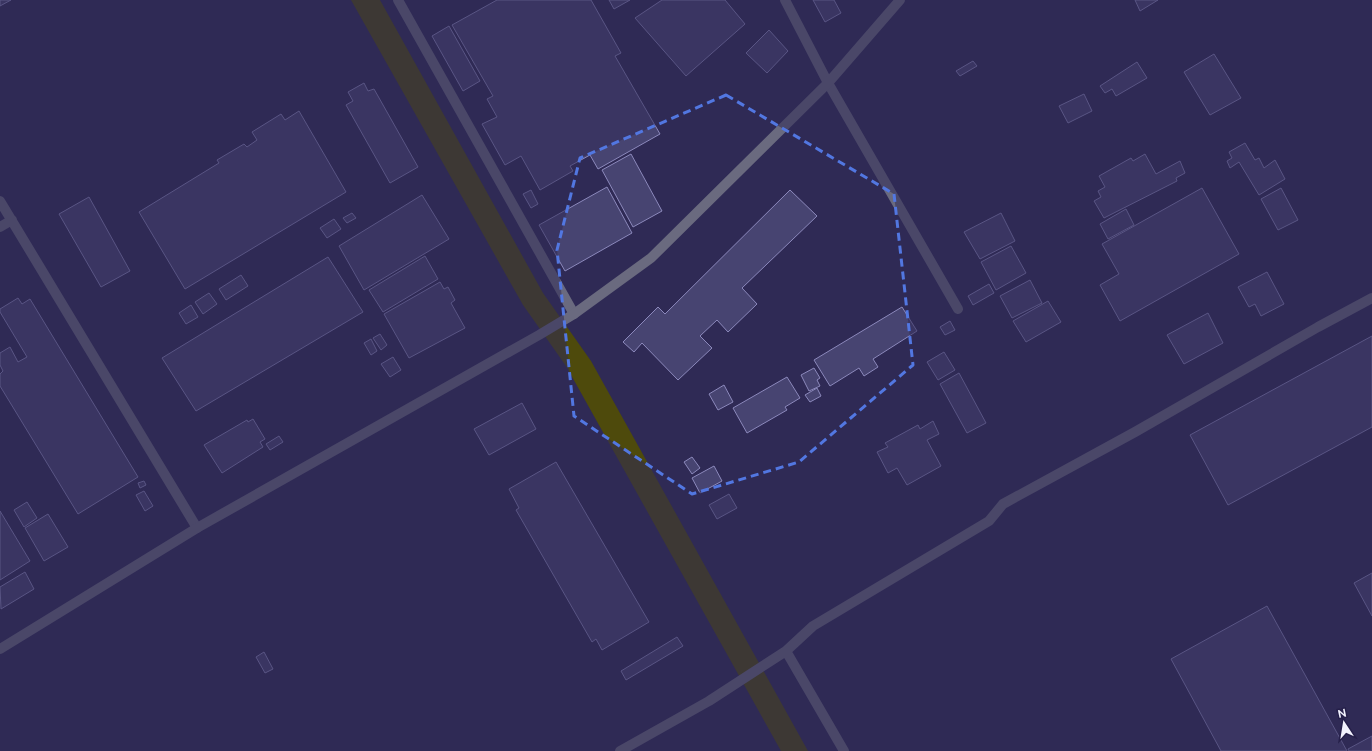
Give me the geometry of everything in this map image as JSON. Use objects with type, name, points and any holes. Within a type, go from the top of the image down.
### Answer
[{"type":"street","points":[[398,0],[574,314]]},
{"type":"street","points":[[785,0],[828,83],[958,309]]},
{"type":"street","points":[[0,649],[197,528],[574,314],[651,258],[828,83],[900,0]]},
{"type":"street","points":[[0,201],[197,528]]},
{"type":"street","points":[[0,227],[12,220]]},
{"type":"street","points":[[620,751],[709,701],[786,650],[813,626],[989,520],[1003,504],[1135,432],[1318,327],[1372,298]]},
{"type":"street","points":[[786,650],[844,751]]},
{"type":"highlighted area","points":[[726,95],[894,194],[913,365],[799,462],[692,494],[574,416],[557,250],[580,158]]},
{"type":"shaded area","points":[[351,0],[380,0],[543,293],[591,361],[808,751],[781,751],[566,366],[523,305]]},
{"type":"building","points":[[0,0],[11,0],[0,6]]},
{"type":"building","points":[[497,0],[591,0],[621,53],[615,56],[660,134],[598,169],[590,155],[570,166],[573,171],[540,190],[521,156],[505,165],[482,124],[497,117],[487,99],[493,96],[452,25]]},
{"type":"building","points":[[609,0],[630,0],[614,9]]},
{"type":"building","points":[[662,0],[725,0],[745,24],[686,76],[635,18]]},
{"type":"building","points":[[813,0],[834,0],[841,13],[825,22]]},
{"type":"building","points":[[1135,0],[1158,0],[1140,11]]},
{"type":"building","points":[[449,26],[480,81],[463,91],[432,36]]},
{"type":"building","points":[[769,30],[788,51],[767,73],[746,53]]},
{"type":"building","points":[[1214,54],[1241,98],[1210,115],[1184,72]]},
{"type":"building","points":[[973,61],[977,66],[960,76],[956,71]]},
{"type":"building","points":[[1137,62],[1147,78],[1116,96],[1112,89],[1105,93],[1100,86]]},
{"type":"building","points":[[364,83],[368,91],[374,89],[418,167],[390,183],[346,105],[353,101],[348,92]]},
{"type":"building","points":[[1084,94],[1092,111],[1068,123],[1059,106]]},
{"type":"building","points":[[299,111],[346,192],[185,289],[139,212],[219,163],[217,160],[244,144],[247,147],[257,140],[252,132],[281,114],[285,120]]},
{"type":"building","points":[[1245,143],[1255,160],[1259,158],[1264,168],[1275,160],[1285,179],[1259,195],[1239,162],[1230,168],[1227,161],[1232,158],[1229,152]]},
{"type":"building","points":[[631,154],[662,211],[633,227],[602,170]]},
{"type":"building","points":[[1145,154],[1156,174],[1180,161],[1185,173],[1176,178],[1177,181],[1104,218],[1094,201],[1101,197],[1098,191],[1105,187],[1099,176],[1131,158],[1133,161]]},
{"type":"building","points":[[607,187],[632,233],[565,271],[539,225]]},
{"type":"building","points":[[1202,188],[1239,254],[1120,321],[1100,285],[1119,274],[1102,244]]},
{"type":"building","points":[[1281,188],[1298,220],[1278,230],[1261,199]]},
{"type":"building","points":[[531,190],[538,204],[531,208],[523,194]]},
{"type":"building","points":[[790,190],[817,216],[742,288],[757,304],[728,332],[717,320],[700,336],[712,348],[678,380],[642,343],[634,352],[623,342],[658,307],[665,314]]},
{"type":"building","points":[[422,195],[449,239],[364,290],[339,246]]},
{"type":"building","points":[[89,197],[130,271],[101,287],[59,214]]},
{"type":"building","points":[[1126,209],[1134,225],[1108,239],[1100,224]]},
{"type":"building","points":[[352,213],[356,218],[347,223],[343,218]]},
{"type":"building","points":[[1001,213],[1015,241],[980,259],[964,232]]},
{"type":"building","points":[[334,219],[341,229],[327,238],[320,228]]},
{"type":"building","points":[[1011,246],[1026,273],[996,290],[981,262]]},
{"type":"building","points":[[425,256],[438,279],[383,312],[369,290]]},
{"type":"building","points":[[328,257],[363,312],[196,411],[162,358]]},
{"type":"building","points":[[1267,272],[1284,304],[1261,316],[1255,304],[1249,307],[1238,287]]},
{"type":"building","points":[[241,275],[248,286],[226,300],[219,289]]},
{"type":"building","points":[[1030,280],[1042,303],[1012,318],[1000,296]]},
{"type":"building","points":[[440,282],[444,289],[448,287],[455,300],[451,303],[465,328],[409,358],[384,314]]},
{"type":"building","points":[[989,284],[994,293],[973,305],[968,296]]},
{"type":"building","points":[[209,293],[217,304],[203,314],[195,302]]},
{"type":"building","points":[[18,298],[22,304],[30,299],[138,477],[78,514],[0,386],[0,374],[3,371],[0,365],[0,353],[10,347],[18,362],[27,357],[0,312],[0,309]]},
{"type":"building","points":[[1048,301],[1061,322],[1026,342],[1013,321]]},
{"type":"building","points":[[191,305],[198,317],[186,324],[179,313]]},
{"type":"building","points":[[902,307],[917,331],[873,359],[878,367],[864,376],[859,368],[830,386],[814,360]]},
{"type":"building","points":[[1208,313],[1223,343],[1184,364],[1167,335]]},
{"type":"building","points":[[950,321],[955,330],[945,335],[940,327]]},
{"type":"building","points":[[380,334],[387,345],[381,350],[373,338]]},
{"type":"building","points":[[1372,336],[1372,427],[1228,505],[1190,435]]},
{"type":"building","points":[[371,339],[377,351],[371,355],[364,343]]},
{"type":"building","points":[[944,352],[955,370],[938,380],[927,362]]},
{"type":"building","points":[[393,357],[401,370],[390,377],[381,364]]},
{"type":"building","points":[[814,368],[820,378],[817,380],[820,386],[809,391],[801,375]]},
{"type":"building","points":[[959,373],[986,423],[967,433],[940,384]]},
{"type":"building","points":[[787,377],[800,398],[785,407],[787,410],[747,433],[733,408]]},
{"type":"building","points":[[724,385],[733,402],[718,410],[709,394]]},
{"type":"building","points":[[817,388],[821,396],[810,402],[805,395]]},
{"type":"building","points":[[522,403],[536,429],[489,455],[474,429]]},
{"type":"building","points":[[253,419],[265,439],[260,442],[263,447],[222,473],[204,445],[247,420],[248,422]]},
{"type":"building","points":[[933,421],[939,434],[927,440],[941,466],[907,485],[897,468],[888,473],[877,452],[888,447],[885,443],[918,425],[920,429]]},
{"type":"building","points":[[279,436],[283,442],[270,450],[266,444]]},
{"type":"building","points":[[692,457],[700,468],[692,474],[684,462]]},
{"type":"building","points":[[556,462],[649,622],[602,650],[596,639],[592,642],[516,510],[519,508],[509,489]]},
{"type":"building","points":[[714,466],[722,481],[700,493],[692,478]]},
{"type":"building","points":[[144,481],[146,485],[140,488],[138,483]]},
{"type":"building","points":[[144,491],[153,506],[145,511],[136,495]]},
{"type":"building","points":[[729,494],[737,508],[717,519],[709,505]]},
{"type":"building","points":[[27,502],[37,518],[24,527],[14,510]]},
{"type":"building","points":[[0,511],[30,561],[0,580]]},
{"type":"building","points":[[48,514],[68,547],[44,561],[25,528]]},
{"type":"building","points":[[25,572],[34,589],[1,609],[0,587]]},
{"type":"building","points":[[1372,573],[1372,616],[1354,583]]},
{"type":"building","points":[[1267,606],[1347,751],[1221,751],[1171,659]]},
{"type":"building","points":[[677,637],[683,646],[626,680],[621,671]]},
{"type":"building","points":[[264,652],[273,669],[265,673],[256,657]]},
{"type":"building","points":[[1372,736],[1372,751],[1349,751],[1348,749]]}]
